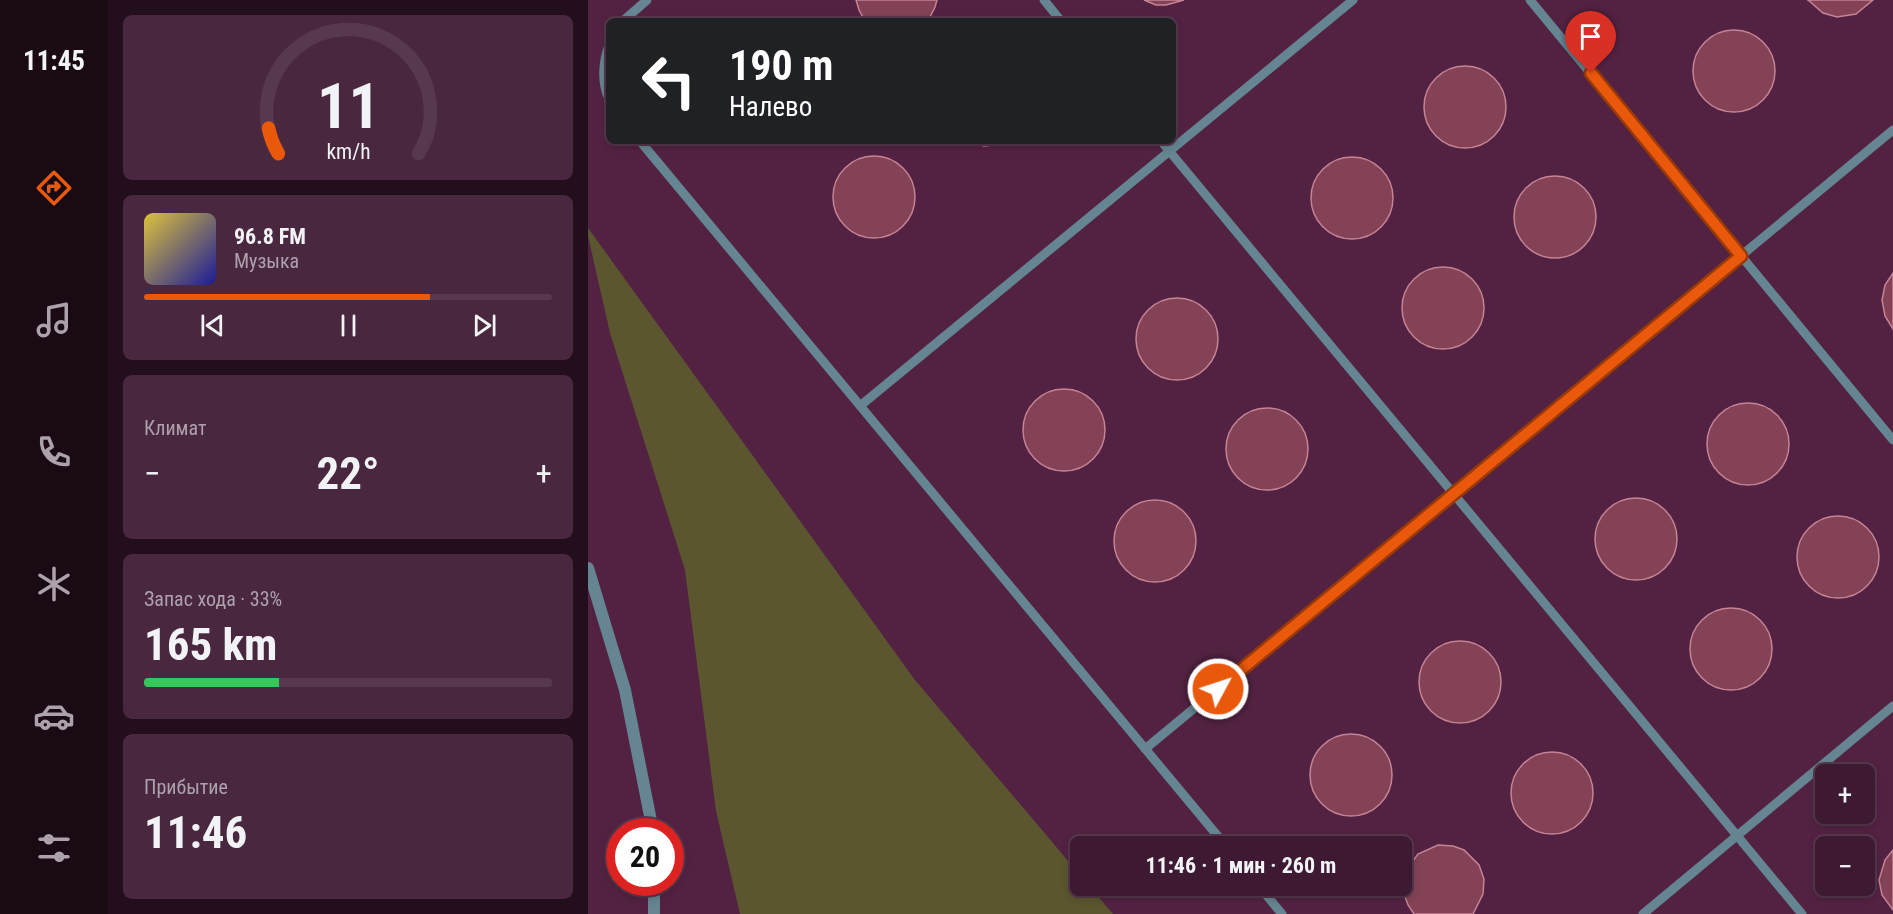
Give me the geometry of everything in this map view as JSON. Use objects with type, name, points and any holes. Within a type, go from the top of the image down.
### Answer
[{"type":"street","points":[[588,568],[625,690],[650,818]]},
{"type":"street","points":[[654,896],[654,914]]},
{"type":"lane","points":[[626,18],[647,0]]},
{"type":"lane","points":[[1044,0],[1059,18]]},
{"type":"lane","points":[[860,406],[1353,0]]},
{"type":"lane","points":[[1530,0],[1893,440]]},
{"type":"lane","points":[[606,52],[604,77],[606,86]]},
{"type":"lane","points":[[1145,749],[1893,130]]},
{"type":"lane","points":[[642,144],[1218,836]]},
{"type":"lane","points":[[1163,144],[1802,914]]},
{"type":"lane","points":[[1643,914],[1893,706]]},
{"type":"lane","points":[[1267,896],[1282,914]]},
{"type":"shaded area","points":[[588,228],[915,680],[1070,863],[1070,896],[1097,896],[1113,914],[740,914],[716,811],[685,570],[610,333]]},
{"type":"building","points":[[856,0],[937,0],[930,18],[863,18]]},
{"type":"building","points":[[1144,0],[1184,0],[1156,5]]},
{"type":"building","points":[[1808,0],[1873,0],[1856,14],[1837,17],[1823,13]]},
{"type":"building","points":[[1734,30],[1750,33],[1763,42],[1772,55],[1775,71],[1772,87],[1763,100],[1750,109],[1734,112],[1718,109],[1705,100],[1696,87],[1693,71],[1696,55],[1705,42],[1718,33]]},
{"type":"building","points":[[1465,66],[1481,69],[1494,78],[1503,91],[1506,107],[1503,123],[1494,136],[1481,145],[1465,148],[1449,145],[1436,136],[1427,123],[1424,107],[1427,91],[1436,78],[1449,69]]},
{"type":"building","points":[[874,156],[890,159],[903,168],[912,181],[915,197],[912,213],[903,226],[890,235],[874,238],[858,235],[845,226],[836,213],[833,197],[836,181],[845,168],[858,159]]},
{"type":"building","points":[[1352,157],[1368,160],[1381,169],[1390,182],[1393,198],[1390,214],[1381,227],[1368,236],[1352,239],[1336,236],[1323,227],[1314,214],[1311,198],[1314,182],[1323,169],[1336,160]]},
{"type":"building","points":[[1555,176],[1571,179],[1584,188],[1593,201],[1596,217],[1593,233],[1584,246],[1571,255],[1555,258],[1539,255],[1526,246],[1517,233],[1514,217],[1517,201],[1526,188],[1539,179]]},
{"type":"building","points":[[1443,267],[1459,270],[1472,279],[1481,292],[1484,308],[1481,324],[1472,337],[1459,346],[1443,349],[1427,346],[1414,337],[1405,324],[1402,308],[1405,292],[1414,279],[1427,270]]},
{"type":"building","points":[[1893,273],[1893,329],[1885,316],[1882,300],[1885,285]]},
{"type":"building","points":[[1177,298],[1193,301],[1206,310],[1215,323],[1218,339],[1215,355],[1206,368],[1193,377],[1177,380],[1161,377],[1148,368],[1139,355],[1136,339],[1139,323],[1148,310],[1161,301]]},
{"type":"building","points":[[1064,389],[1080,392],[1093,401],[1102,414],[1105,430],[1102,446],[1093,459],[1080,468],[1064,471],[1048,468],[1035,459],[1026,446],[1023,430],[1026,414],[1035,401],[1048,392]]},
{"type":"building","points":[[1748,403],[1764,406],[1777,415],[1786,428],[1789,444],[1786,460],[1777,473],[1764,482],[1748,485],[1732,482],[1719,473],[1710,460],[1707,444],[1710,428],[1719,415],[1732,406]]},
{"type":"building","points":[[1267,408],[1283,411],[1296,420],[1305,433],[1308,449],[1305,465],[1296,478],[1283,487],[1267,490],[1251,487],[1238,478],[1229,465],[1226,449],[1229,433],[1238,420],[1251,411]]},
{"type":"building","points":[[1636,498],[1652,501],[1665,510],[1674,523],[1677,539],[1674,555],[1665,568],[1652,577],[1636,580],[1620,577],[1607,568],[1598,555],[1595,539],[1598,523],[1607,510],[1620,501]]},
{"type":"building","points":[[1155,500],[1171,503],[1184,512],[1193,525],[1196,541],[1193,557],[1184,570],[1171,579],[1155,582],[1139,579],[1126,570],[1117,557],[1114,541],[1117,525],[1126,512],[1139,503]]},
{"type":"building","points":[[1838,516],[1854,519],[1867,528],[1876,541],[1879,557],[1876,573],[1867,586],[1854,595],[1838,598],[1822,595],[1809,586],[1800,573],[1797,557],[1800,541],[1809,528],[1822,519]]},
{"type":"building","points":[[1731,608],[1747,611],[1760,620],[1769,633],[1772,649],[1769,665],[1760,678],[1747,687],[1731,690],[1715,687],[1702,678],[1693,665],[1690,649],[1693,633],[1702,620],[1715,611]]},
{"type":"building","points":[[1460,641],[1476,644],[1489,653],[1498,666],[1501,682],[1498,698],[1489,711],[1476,720],[1460,723],[1444,720],[1431,711],[1422,698],[1419,682],[1422,666],[1431,653],[1444,644]]},
{"type":"building","points":[[1351,734],[1367,737],[1380,746],[1389,759],[1392,775],[1389,791],[1380,804],[1367,813],[1351,816],[1335,813],[1322,804],[1313,791],[1310,775],[1313,759],[1322,746],[1335,737]]},
{"type":"building","points":[[1552,752],[1568,755],[1581,764],[1590,777],[1593,793],[1590,809],[1581,822],[1568,831],[1552,834],[1536,831],[1523,822],[1514,809],[1511,793],[1514,777],[1523,764],[1536,755]]},
{"type":"building","points":[[1438,845],[1453,846],[1464,850],[1479,865],[1484,879],[1483,894],[1473,914],[1414,914],[1405,896],[1412,896],[1412,862],[1418,854]]},
{"type":"building","points":[[1893,850],[1893,910],[1882,895],[1879,880],[1885,860]]},
{"type":"route","points":[[1218,689],[1741,256],[1591,73]]}]
